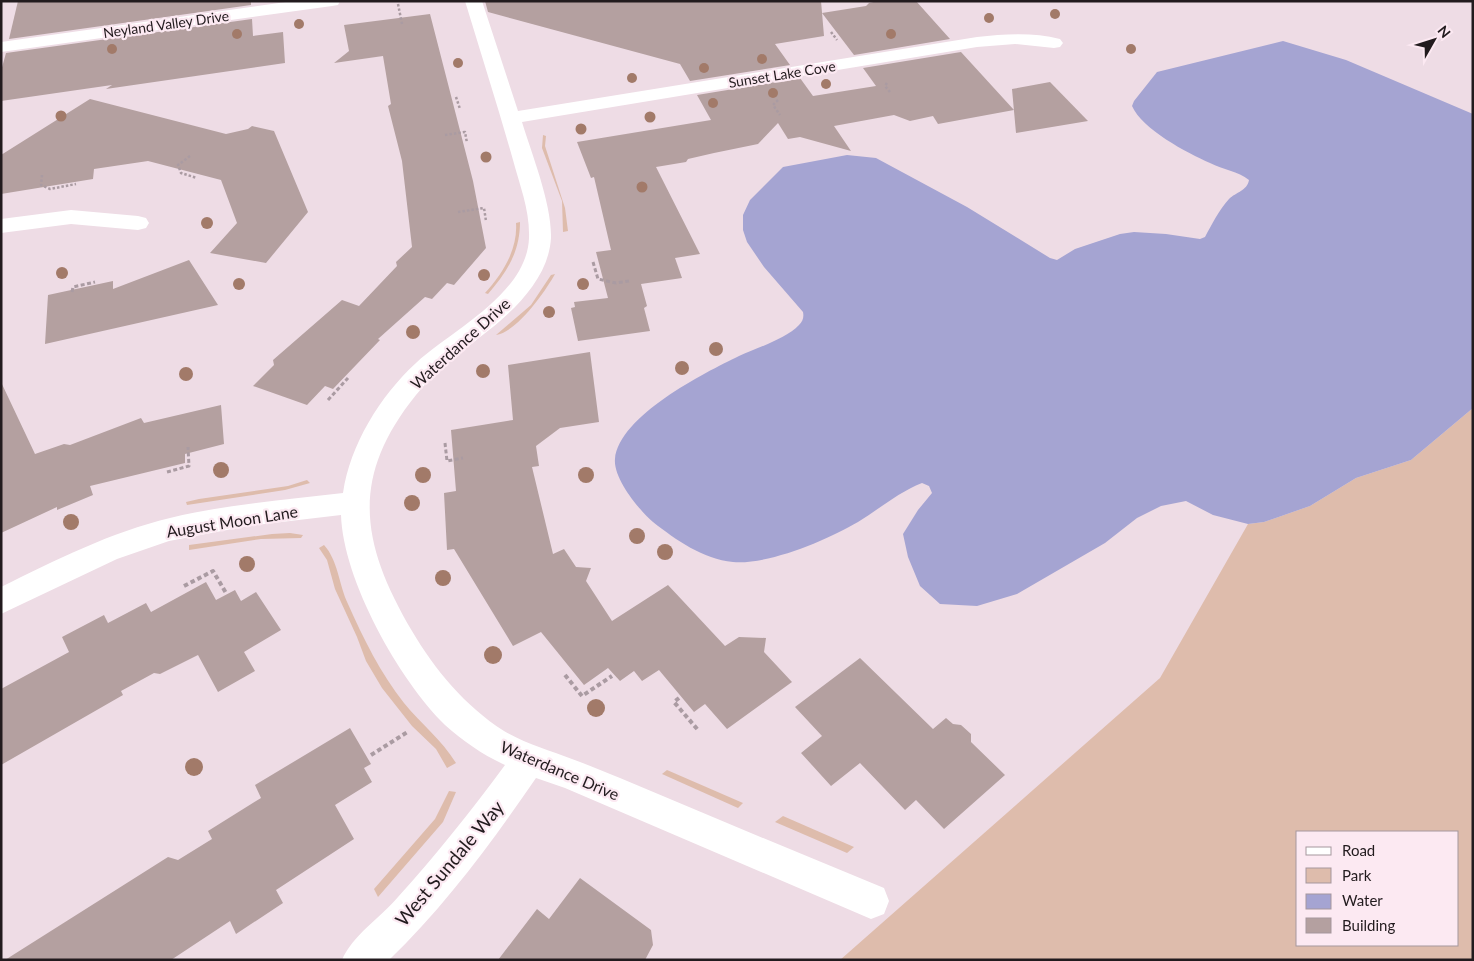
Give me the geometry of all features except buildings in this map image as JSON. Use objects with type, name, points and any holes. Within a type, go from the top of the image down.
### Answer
[{"type":"street","name":"Neyland Valley Drive","points":[[1,47],[332,1]]},
{"type":"street","name":"Waterdance Drive","points":[[473,1],[511,118],[542,228],[541,240],[536,258],[520,286],[498,310],[424,370],[385,418],[370,449],[363,468],[356,503],[356,528],[360,552],[373,588],[382,608],[418,668],[441,699],[484,737],[530,760],[570,774],[871,901]]},
{"type":"street","name":"Sunset Lake Cove","points":[[511,118],[977,42],[1015,39],[1054,43]]},
{"type":"street","points":[[1,226],[71,217],[138,223]]},
{"type":"street","name":"August Moon Lane","points":[[1,601],[100,554],[144,537],[217,520],[356,503]]},
{"type":"street","name":"West Sundale Way","points":[[361,960],[381,943],[409,914],[497,806],[530,760]]},
{"type":"path","points":[[398,4],[402,24]]},
{"type":"path","points":[[456,97],[460,109]]},
{"type":"path","points":[[780,99],[773,105],[780,115]]},
{"type":"path","points":[[445,135],[465,132],[467,143]]},
{"type":"path","points":[[190,156],[178,165],[180,173],[197,178]]},
{"type":"path","points":[[42,175],[41,185],[50,189],[76,184]]},
{"type":"path","points":[[458,212],[484,208],[486,221]]},
{"type":"path","points":[[593,262],[598,279],[616,283],[629,281]]},
{"type":"path","points":[[72,292],[73,287],[95,282]]},
{"type":"path","points":[[328,400],[348,378]]},
{"type":"path","points":[[445,443],[447,460],[463,458]]},
{"type":"path","points":[[167,472],[189,466],[188,447]]},
{"type":"path","points":[[184,586],[213,571],[226,593]]},
{"type":"path","points":[[565,675],[582,696],[612,676]]},
{"type":"path","points":[[679,698],[674,702],[698,730]]},
{"type":"path","points":[[370,755],[409,731]]},
{"type":"green space","points":[[543,135],[546,136],[545,146],[565,208],[568,231],[563,232],[562,201],[542,148]]},
{"type":"green space","points":[[520,222],[518,243],[511,261],[495,286],[488,294],[485,293],[508,261],[514,243],[516,223]]},
{"type":"green space","points":[[555,274],[530,310],[513,327],[496,335],[531,305],[551,275]]},
{"type":"green space","points":[[1473,408],[1473,960],[840,960],[1160,678],[1248,524],[1264,522],[1310,506],[1356,478],[1411,460]]},
{"type":"green space","points":[[307,480],[310,483],[285,490],[187,505],[186,502],[288,486]]},
{"type":"green space","points":[[290,533],[303,535],[301,538],[261,539],[189,550],[189,545]]},
{"type":"green space","points":[[324,545],[335,565],[345,597],[354,617],[380,668],[404,703],[456,763],[447,768],[436,749],[412,726],[382,688],[366,661],[335,589],[327,560],[319,548]]},
{"type":"green space","points":[[667,770],[743,803],[738,808],[662,774]]},
{"type":"green space","points":[[449,791],[456,792],[443,822],[378,897],[374,889],[435,819]]},
{"type":"green space","points":[[783,816],[854,847],[847,853],[775,822]]},
{"type":"water","points":[[1283,41],[1346,60],[1473,114],[1473,408],[1411,460],[1356,478],[1310,506],[1264,522],[1248,524],[1213,515],[1186,501],[1161,506],[1137,518],[1105,543],[1017,594],[977,606],[940,604],[920,586],[908,557],[903,534],[918,510],[932,493],[929,486],[922,483],[897,496],[858,522],[830,536],[797,550],[763,560],[747,562],[722,560],[690,548],[653,522],[628,493],[618,475],[615,459],[620,443],[631,427],[665,398],[685,385],[739,356],[787,335],[802,320],[803,312],[764,267],[747,242],[743,230],[743,215],[750,200],[783,167],[847,155],[876,158],[967,207],[1050,258],[1057,260],[1075,249],[1120,234],[1134,232],[1166,234],[1200,239],[1205,237],[1225,203],[1244,189],[1249,180],[1200,159],[1155,132],[1137,115],[1132,106],[1134,101],[1157,72]]}]
